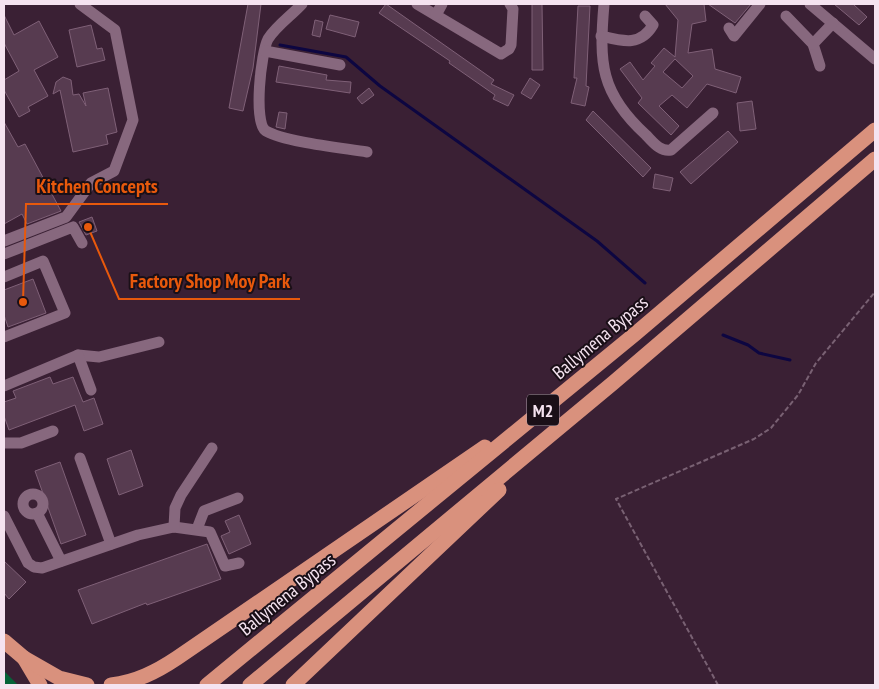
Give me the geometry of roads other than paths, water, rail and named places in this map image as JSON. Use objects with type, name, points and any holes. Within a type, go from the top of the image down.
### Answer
[{"type":"highway","name":"Ballymena Bypass","points":[[207,685],[635,334],[875,130]]},
{"type":"highway","name":"M2","points":[[293,685],[463,522],[726,288],[875,159]]},
{"type":"highway","name":"M2","points":[[250,685],[726,288]]},
{"type":"highway","name":"M2","points":[[111,685],[129,682],[153,674],[177,658],[524,421],[635,334]]},
{"type":"highway","points":[[4,641],[24,658],[59,678],[87,685]]},
{"type":"highway","points":[[24,658],[40,685]]},
{"type":"street","points":[[4,240],[66,218],[91,183],[114,171],[133,120],[115,30],[80,4]]},
{"type":"street","points":[[302,4],[278,26],[268,40],[258,109],[261,126],[266,131],[288,138],[367,152]]},
{"type":"street","points":[[418,4],[501,54],[509,49],[511,44],[513,10],[510,4]]},
{"type":"street","points":[[436,15],[442,4]]},
{"type":"street","points":[[604,4],[601,36],[604,75],[613,98],[632,122],[660,148],[668,151],[674,148],[713,113]]},
{"type":"street","points":[[729,28],[734,36],[760,4]]},
{"type":"street","points":[[810,4],[873,53]]},
{"type":"street","points":[[601,36],[624,42],[642,38],[653,25],[645,16]]},
{"type":"street","points":[[786,16],[813,44],[820,66]]},
{"type":"street","points":[[813,44],[833,23]]},
{"type":"street","points":[[265,51],[340,65]]},
{"type":"street","points":[[4,254],[73,227],[82,243]]},
{"type":"street","points":[[4,277],[43,262],[65,313],[4,337]]},
{"type":"street","points":[[4,386],[78,355],[98,357],[158,342]]},
{"type":"street","points":[[78,355],[91,390]]},
{"type":"street","points":[[4,443],[21,443],[53,431]]},
{"type":"street","points":[[174,527],[175,508],[181,495],[212,448]]},
{"type":"street","points":[[80,458],[112,544]]},
{"type":"street","points":[[197,529],[204,511],[238,498]]},
{"type":"street","points":[[37,513],[61,561]]},
{"type":"street","points":[[4,516],[28,563],[34,567],[42,568],[112,544],[174,527],[210,532],[225,566],[239,563]]},
{"type":"waterway","points":[[280,45],[346,57],[380,86],[597,241],[645,283]]},
{"type":"waterway","points":[[723,335],[748,345],[759,353],[790,360]]},
{"type":"place","name":"Factory Shop Moy Park","points":[[88,227]]},
{"type":"place","name":"Kitchen Concepts","points":[[23,302]]}]
